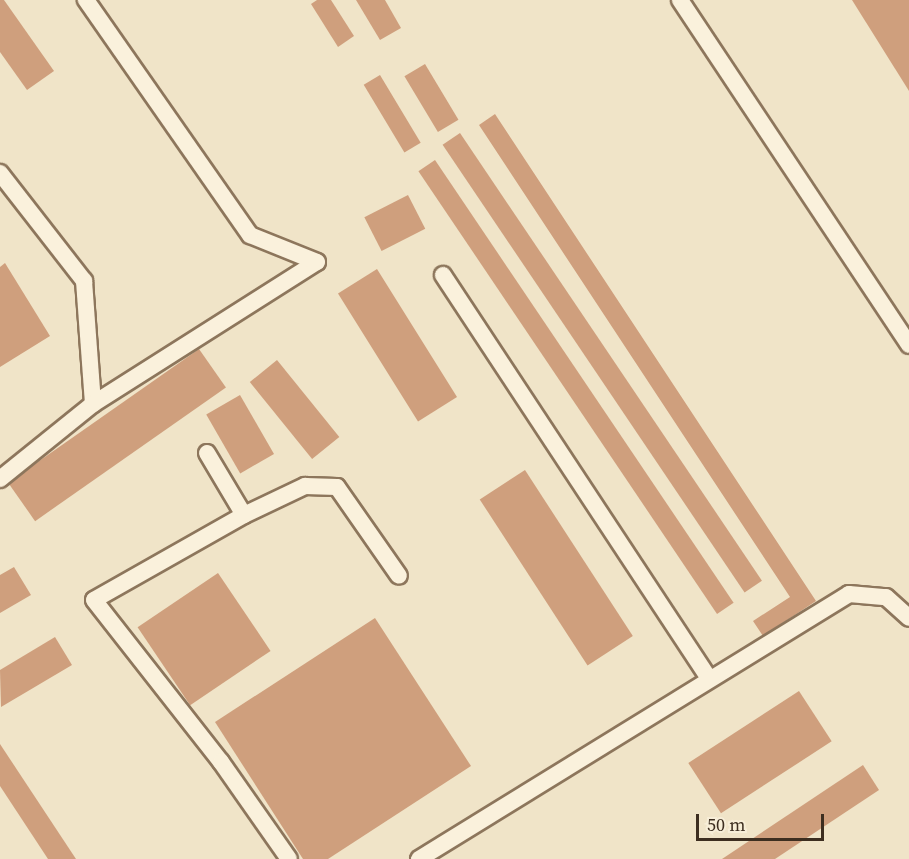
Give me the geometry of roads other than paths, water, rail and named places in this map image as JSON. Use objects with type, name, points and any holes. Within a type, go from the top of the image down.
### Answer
[{"type":"street","points":[[0,479],[93,404],[316,262],[250,235],[86,0]]},
{"type":"street","points":[[680,0],[909,345]]},
{"type":"street","points":[[0,173],[84,281],[93,404]]},
{"type":"street","points":[[443,275],[709,679]]},
{"type":"street","points":[[207,453],[244,514]]},
{"type":"street","points":[[289,859],[221,762],[94,600],[244,514],[305,486],[337,487],[399,576]]},
{"type":"street","points":[[419,859],[849,594],[886,597],[909,618]]}]
